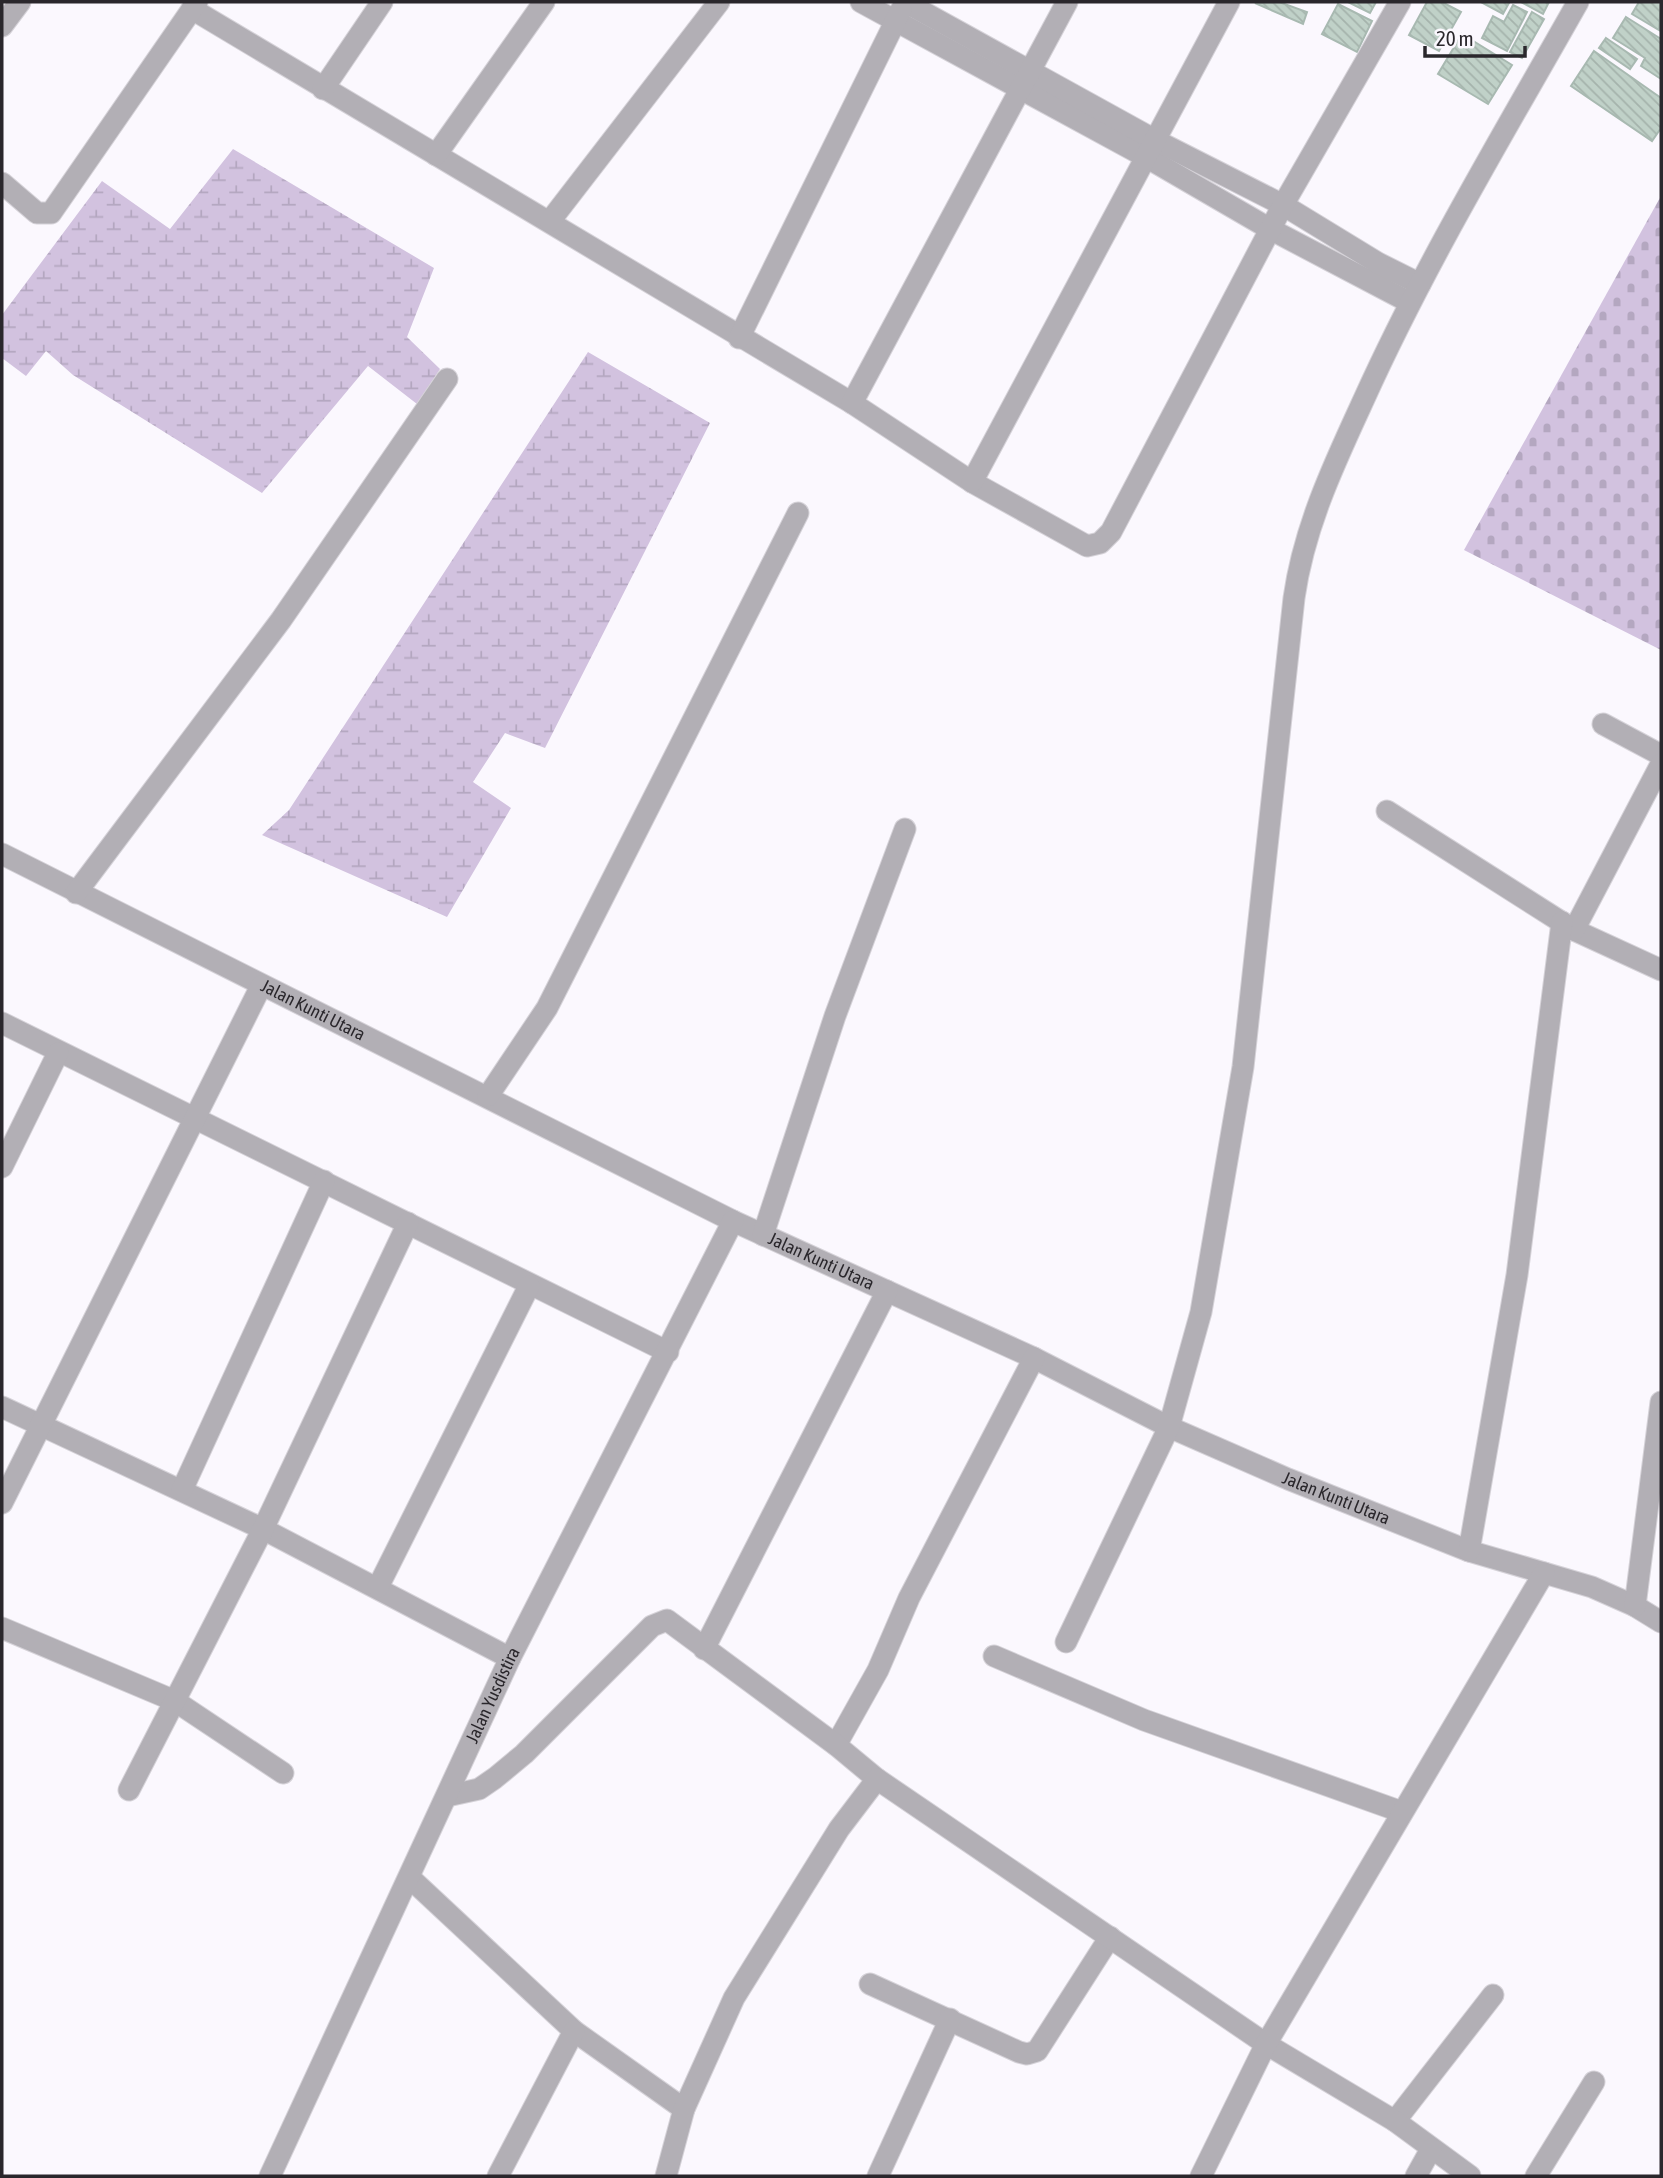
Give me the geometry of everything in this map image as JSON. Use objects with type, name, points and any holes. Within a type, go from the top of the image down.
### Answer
[{"type":"street","points":[[2,26],[20,2]]},
{"type":"street","points":[[323,89],[382,2]]},
{"type":"street","points":[[436,155],[544,2]]},
{"type":"street","points":[[550,221],[719,2]]},
{"type":"street","points":[[861,2],[895,22],[1026,79]]},
{"type":"street","points":[[738,338],[905,2],[1026,79],[1151,148],[1270,229],[1415,293]]},
{"type":"street","points":[[852,403],[1067,2]]},
{"type":"street","points":[[972,482],[1229,2]]},
{"type":"street","points":[[2,183],[37,213],[51,213],[195,5],[323,89],[550,221],[738,338],[852,403],[972,482],[1087,546],[1105,539],[1283,205],[1400,2]]},
{"type":"street","points":[[1066,1642],[1169,1427],[1200,1312],[1244,1067],[1298,568],[1310,523],[1336,459],[1415,293],[1578,2]]},
{"type":"street","points":[[1151,148],[1283,205],[1378,263],[1415,293]]},
{"type":"street","points":[[76,893],[282,620],[447,379]]},
{"type":"street","points":[[488,1096],[547,1008],[798,513]]},
{"type":"street","points":[[1603,724],[1661,755]]},
{"type":"street","points":[[1469,1551],[1517,1275],[1568,926],[1661,764]]},
{"type":"street","points":[[1387,811],[1568,926],[1661,970]]},
{"type":"street","points":[[763,1235],[835,1016],[905,828]]},
{"type":"street","name":"Jalan Kunti Utara","points":[[2,854],[733,1221],[1034,1357],[1169,1427],[1288,1479],[1469,1551],[1591,1587],[1635,1606],[1661,1622]]},
{"type":"street","points":[[2,1503],[39,1424],[198,1117],[261,986]]},
{"type":"street","points":[[2,1023],[58,1053],[198,1117],[529,1286],[668,1352]]},
{"type":"street","points":[[2,1167],[58,1053]]},
{"type":"street","points":[[182,1490],[324,1181]]},
{"type":"street","name":"Jalan Yusdistira","points":[[270,2176],[510,1658],[733,1221]]},
{"type":"street","points":[[129,1790],[263,1529],[408,1223]]},
{"type":"street","points":[[378,1587],[529,1286]]},
{"type":"street","points":[[704,1648],[887,1291]]},
{"type":"street","points":[[836,1745],[878,1670],[909,1598],[1034,1357]]},
{"type":"street","points":[[1635,1606],[1654,1508],[1661,1402]]},
{"type":"street","points":[[2,1407],[263,1529],[510,1658]]},
{"type":"street","points":[[1201,2176],[1266,2044],[1544,1573]]},
{"type":"street","points":[[447,1796],[479,1789],[495,1778],[524,1754],[657,1623],[673,1623],[836,1745],[877,1779],[1266,2044],[1395,2121],[1470,2176]]},
{"type":"street","points":[[2,1628],[175,1701],[284,1773]]},
{"type":"street","points":[[993,1656],[1144,1720],[1402,1812]]},
{"type":"street","points":[[666,2176],[684,2109],[734,1998],[839,1829],[877,1779]]},
{"type":"street","points":[[410,1878],[574,2031],[684,2109]]},
{"type":"street","points":[[870,1984],[1019,2052],[1037,2052],[1110,1937]]},
{"type":"street","points":[[1395,2121],[1493,1995]]},
{"type":"street","points":[[878,2176],[950,2020]]},
{"type":"street","points":[[498,2176],[574,2031]]},
{"type":"street","points":[[1536,2176],[1594,2082]]},
{"type":"street","points":[[1416,2176],[1431,2149]]},
{"type":"green space","points":[[233,149],[434,268],[407,337],[440,369],[417,404],[368,366],[262,493],[73,375],[46,351],[26,376],[2,358],[2,315],[102,181],[170,229]]},
{"type":"green space","points":[[1661,196],[1661,650],[1464,550]]},
{"type":"green space","points":[[588,352],[710,423],[545,748],[505,733],[473,782],[511,808],[447,917],[262,835],[289,810]]},
{"type":"building","points":[[1279,2],[1307,12],[1303,24],[1255,3]]},
{"type":"building","points":[[1348,2],[1376,2],[1370,13]]},
{"type":"building","points":[[1427,2],[1442,2],[1461,12],[1439,51],[1409,35]]},
{"type":"building","points":[[1481,2],[1507,2],[1509,3],[1503,14]]},
{"type":"building","points":[[1521,2],[1549,2],[1543,14]]},
{"type":"building","points":[[1639,2],[1661,2],[1659,30],[1632,14]]},
{"type":"building","points":[[1338,4],[1372,21],[1357,52],[1322,34]]},
{"type":"building","points":[[1513,5],[1527,12],[1507,51],[1482,38],[1493,16],[1504,22]]},
{"type":"building","points":[[1532,12],[1544,19],[1522,58],[1510,52]]},
{"type":"building","points":[[1626,17],[1661,39],[1661,79],[1641,66],[1645,58],[1613,38]]},
{"type":"building","points":[[1462,34],[1512,65],[1488,104],[1438,74]]},
{"type":"building","points":[[1606,38],[1637,59],[1630,69],[1599,48]]},
{"type":"building","points":[[1594,51],[1661,98],[1661,128],[1652,141],[1571,86]]}]
